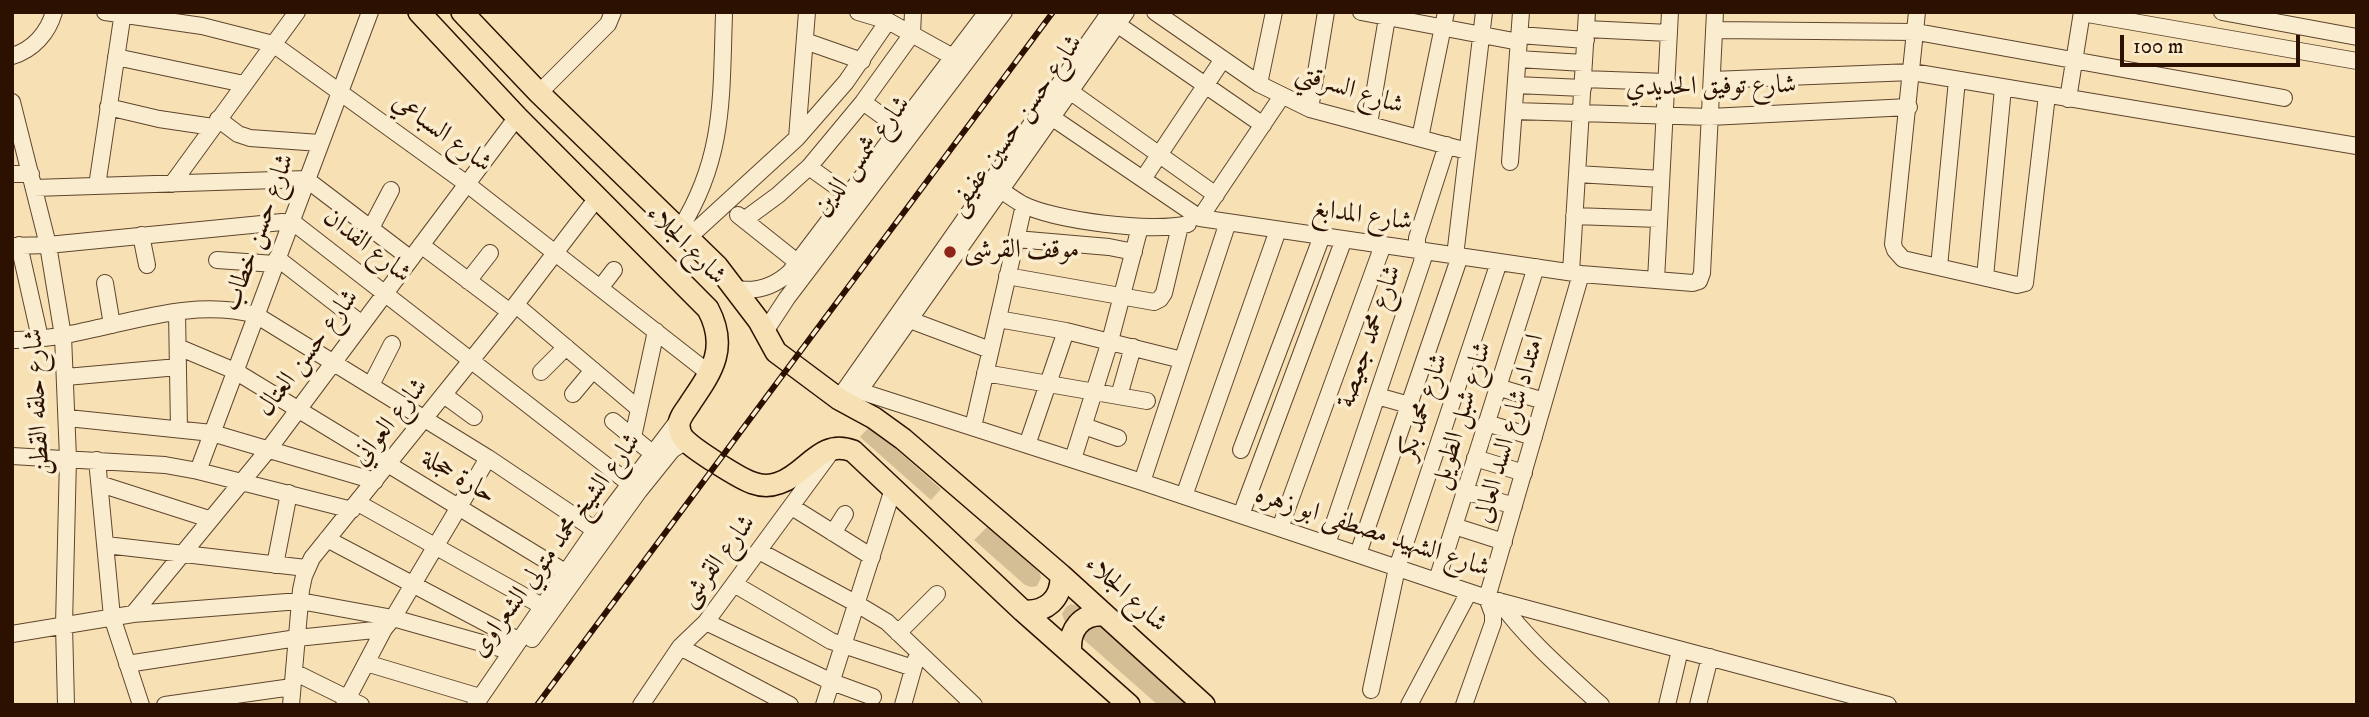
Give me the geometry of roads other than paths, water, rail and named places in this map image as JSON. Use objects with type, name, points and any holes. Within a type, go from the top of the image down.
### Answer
[{"type":"main road","name":"شارع الجلاء","points":[[419,12],[517,117],[701,300],[717,330],[717,353],[710,374],[680,418]]},
{"type":"main road","name":"شارع الجلاء","points":[[463,12],[539,93],[717,266],[759,321],[775,352],[849,395],[903,439],[1061,575],[1203,705]]},
{"type":"main road","points":[[604,205],[627,208],[635,199],[638,188]]},
{"type":"main road","points":[[647,247],[653,232],[661,225],[681,230]]},
{"type":"main road","points":[[680,418],[680,431],[686,441],[745,480],[763,485],[782,482],[834,447],[859,455],[1023,611],[1129,705]]},
{"type":"main road","points":[[1023,611],[1032,612],[1048,606],[1059,592],[1061,575]]},
{"type":"main road","points":[[1072,653],[1070,643],[1077,623],[1086,617],[1105,615]]},
{"type":"street","points":[[12,57],[31,47],[43,36],[54,12]]},
{"type":"street","name":"شارع السباعي","points":[[105,12],[201,26],[273,44],[467,184],[710,374]]},
{"type":"street","points":[[172,184],[297,12]]},
{"type":"street","name":"شارع حسن خطاب","points":[[198,471],[370,12]]},
{"type":"street","points":[[797,138],[807,12]]},
{"type":"street","points":[[858,12],[888,21],[953,57]]},
{"type":"street","points":[[744,220],[778,195],[809,167],[863,102],[912,34],[914,12]]},
{"type":"street","name":"شارع شمس الدين","points":[[736,289],[754,290],[773,285],[785,277],[987,12]]},
{"type":"street","name":"شارع شمس الدين","points":[[764,333],[786,298],[1004,12]]},
{"type":"street","name":"شارع السرقتي","points":[[1155,12],[1259,84],[1310,109],[1456,148]]},
{"type":"street","points":[[1259,84],[1274,12]]},
{"type":"street","points":[[1310,109],[1326,12]]},
{"type":"street","points":[[1361,12],[1444,20],[1481,35],[1519,38],[1587,23],[1669,33]]},
{"type":"street","points":[[1456,148],[1484,12]]},
{"type":"street","points":[[1510,162],[1521,12]]},
{"type":"street","points":[[1579,12],[1587,23]]},
{"type":"street","points":[[1656,280],[1670,12]]},
{"type":"street","points":[[1710,117],[1715,12]]},
{"type":"street","points":[[1917,12],[1893,244],[1899,255],[1909,260],[2017,285],[2023,284],[2026,280],[2047,96]]},
{"type":"street","points":[[2068,99],[2082,12],[2357,61]]},
{"type":"street","points":[[2222,12],[2357,37]]},
{"type":"street","points":[[97,186],[122,13]]},
{"type":"street","points":[[681,230],[702,191],[718,137],[724,15]]},
{"type":"street","points":[[1369,124],[1388,15]]},
{"type":"street","points":[[539,93],[606,16]]},
{"type":"street","points":[[1115,16],[1263,125]]},
{"type":"street","name":"شارع حسن حسين عفيفى","points":[[1047,114],[1071,92],[1115,16]]},
{"type":"street","name":"شارع حسن حسين عفيفى","points":[[849,395],[1115,16]]},
{"type":"street","points":[[1420,138],[1444,20]]},
{"type":"street","points":[[681,230],[725,204],[797,138],[862,61],[888,21]]},
{"type":"street","name":"امتداد شارع السد العالى","points":[[1493,599],[1504,542],[1544,401],[1576,273],[1574,216],[1587,23]]},
{"type":"street","points":[[1714,30],[1917,32],[2284,98]]},
{"type":"street","points":[[805,41],[862,61]]},
{"type":"street","points":[[116,57],[244,84]]},
{"type":"street","points":[[1143,179],[1223,59]]},
{"type":"street","points":[[1518,59],[1583,77]]},
{"type":"street","points":[[1712,80],[1912,72],[2357,146]]},
{"type":"street","points":[[1516,85],[1583,77],[1666,82]]},
{"type":"street","points":[[1939,267],[1958,79]]},
{"type":"street","points":[[1985,277],[2003,88]]},
{"type":"street","points":[[1071,92],[1216,195]]},
{"type":"street","points":[[996,187],[1024,205],[1093,222],[1140,228],[1180,226],[1200,218],[1282,96]]},
{"type":"street","name":"شارع حلقه القطن","points":[[12,102],[48,245],[63,336],[68,418],[64,625],[66,705]]},
{"type":"street","points":[[863,102],[899,128]]},
{"type":"street","points":[[108,107],[159,119],[215,123],[250,138],[320,143]]},
{"type":"street","name":"شارع توفيق الحديدي","points":[[1514,111],[1710,117],[1909,107]]},
{"type":"street","name":"شارع المدابغ","points":[[1047,114],[1200,218],[1576,273],[1693,283],[1699,281],[1702,273],[1710,117]]},
{"type":"street","name":"شارع حسن العتال","points":[[133,614],[299,410],[517,117]]},
{"type":"street","points":[[1359,554],[1458,256],[1456,148],[1460,125]]},
{"type":"street","name":"شارع محمد جعيصة","points":[[1327,544],[1423,259],[1418,238],[1456,148]]},
{"type":"street","points":[[809,167],[848,195]]},
{"type":"street","points":[[12,174],[33,181],[97,186],[306,179],[411,259]]},
{"type":"street","points":[[1577,174],[1661,179]]},
{"type":"street","name":"شارع حسن حسين عفيفى","points":[[849,395],[910,320],[996,187]]},
{"type":"street","points":[[371,228],[391,190]]},
{"type":"street","points":[[725,204],[797,262]]},
{"type":"street","name":"شارع العواني","points":[[291,705],[300,601],[306,568],[556,252],[604,205]]},
{"type":"street","points":[[973,427],[1024,205]]},
{"type":"street","points":[[1574,216],[1659,219]]},
{"type":"street","name":"شارع الفدان","points":[[16,246],[290,222],[299,226],[630,484]]},
{"type":"street","points":[[1142,482],[1228,222]]},
{"type":"street","points":[[1007,276],[1151,303],[1162,296],[1180,226]]},
{"type":"street","points":[[1073,459],[1110,341],[1140,228]]},
{"type":"street","points":[[1184,496],[1278,230]]},
{"type":"street","points":[[141,235],[147,265]]},
{"type":"street","points":[[1241,450],[1322,236]]},
{"type":"street","points":[[1016,239],[1109,247],[1134,252]]},
{"type":"street","points":[[1241,515],[1344,239]]},
{"type":"street","points":[[421,245],[468,281],[566,347],[639,408]]},
{"type":"street","points":[[1280,528],[1383,245]]},
{"type":"street","points":[[16,246],[20,285],[40,338]]},
{"type":"street","points":[[468,281],[490,253]]},
{"type":"street","points":[[217,260],[276,261],[362,324]]},
{"type":"street","name":"شارع محمد بكر","points":[[1371,690],[1397,568],[1499,262]]},
{"type":"street","name":"شارع شبل الطويل","points":[[1437,580],[1536,267]]},
{"type":"street","points":[[601,287],[614,270]]},
{"type":"street","points":[[105,283],[112,326]]},
{"type":"street","points":[[12,340],[63,336],[209,308],[256,315],[488,458],[595,530]]},
{"type":"street","points":[[177,312],[179,429]]},
{"type":"street","points":[[998,319],[1066,331],[1182,360]]},
{"type":"street","points":[[910,320],[990,350]]},
{"type":"street","points":[[633,437],[656,331]]},
{"type":"street","points":[[1027,445],[1066,331]]},
{"type":"street","points":[[371,385],[392,344]]},
{"type":"street","name":"حارة حجلة","points":[[178,347],[235,371],[565,572]]},
{"type":"street","points":[[541,372],[566,347]]},
{"type":"street","points":[[1119,396],[1133,347]]},
{"type":"street","points":[[66,377],[178,367]]},
{"type":"street","points":[[573,394],[593,370]]},
{"type":"street","points":[[985,373],[1147,401]]},
{"type":"street","points":[[1497,387],[1544,401]]},
{"type":"street","points":[[444,395],[474,417]]},
{"type":"street","name":"شارع الشهيد مصطفى ابو زهره","points":[[849,395],[973,427],[1469,592],[1710,657],[1860,701],[1888,705]]},
{"type":"street","points":[[1377,396],[1409,405]]},
{"type":"street","points":[[68,418],[212,433],[375,481]]},
{"type":"street","name":"شارع الشيخ محمد متولي الشعراوى","points":[[481,702],[514,646],[565,572],[680,418]]},
{"type":"street","points":[[613,421],[652,453]]},
{"type":"street","points":[[1486,423],[1534,437]]},
{"type":"street","points":[[1084,426],[1118,439]]},
{"type":"street","name":"شارع الشيخ محمد متولي الشعراوى","points":[[481,702],[526,647],[639,491],[672,450],[686,441]]},
{"type":"street","name":"شارع القرشى","points":[[644,700],[680,647],[706,622],[834,447]]},
{"type":"street","points":[[13,459],[68,458],[153,464],[198,471],[355,506],[436,546],[542,606]]},
{"type":"street","points":[[165,705],[293,679],[351,702],[366,663],[488,458]]},
{"type":"street","points":[[1475,458],[1524,473]]},
{"type":"street","points":[[97,460],[112,617],[141,705]]},
{"type":"street","points":[[100,484],[209,519]]},
{"type":"street","points":[[824,705],[893,489]]},
{"type":"street","points":[[1465,491],[1514,506]]},
{"type":"street","points":[[275,565],[289,493]]},
{"type":"street","points":[[792,507],[872,557]]},
{"type":"street","points":[[833,533],[845,514]]},
{"type":"street","points":[[1454,526],[1504,542]]},
{"type":"street","points":[[327,540],[412,585],[514,646]]},
{"type":"street","points":[[106,545],[306,568]]},
{"type":"street","points":[[759,551],[887,622],[898,633],[915,661],[974,705]]},
{"type":"street","points":[[734,584],[819,635],[844,646],[915,661]]},
{"type":"street","points":[[1409,705],[1469,592]]},
{"type":"street","points":[[898,633],[937,594]]},
{"type":"street","points":[[1464,705],[1493,623],[1493,599]]},
{"type":"street","points":[[1493,599],[1545,654],[1601,705]]},
{"type":"street","points":[[12,634],[133,614],[300,601],[389,623],[514,646]]},
{"type":"street","points":[[706,622],[832,682],[873,697]]},
{"type":"street","points":[[127,664],[389,623]]},
{"type":"street","points":[[680,647],[790,705]]},
{"type":"street","points":[[1667,705],[1681,649]]},
{"type":"street","points":[[1698,705],[1710,657]]},
{"type":"street","points":[[903,705],[915,661]]},
{"type":"street","points":[[366,663],[481,702]]},
{"type":"street","points":[[644,700],[663,705]]},
{"type":"railway","points":[[537,705],[1053,12]]},
{"type":"place","name":"موقف القرشى","points":[[950,252]]}]
